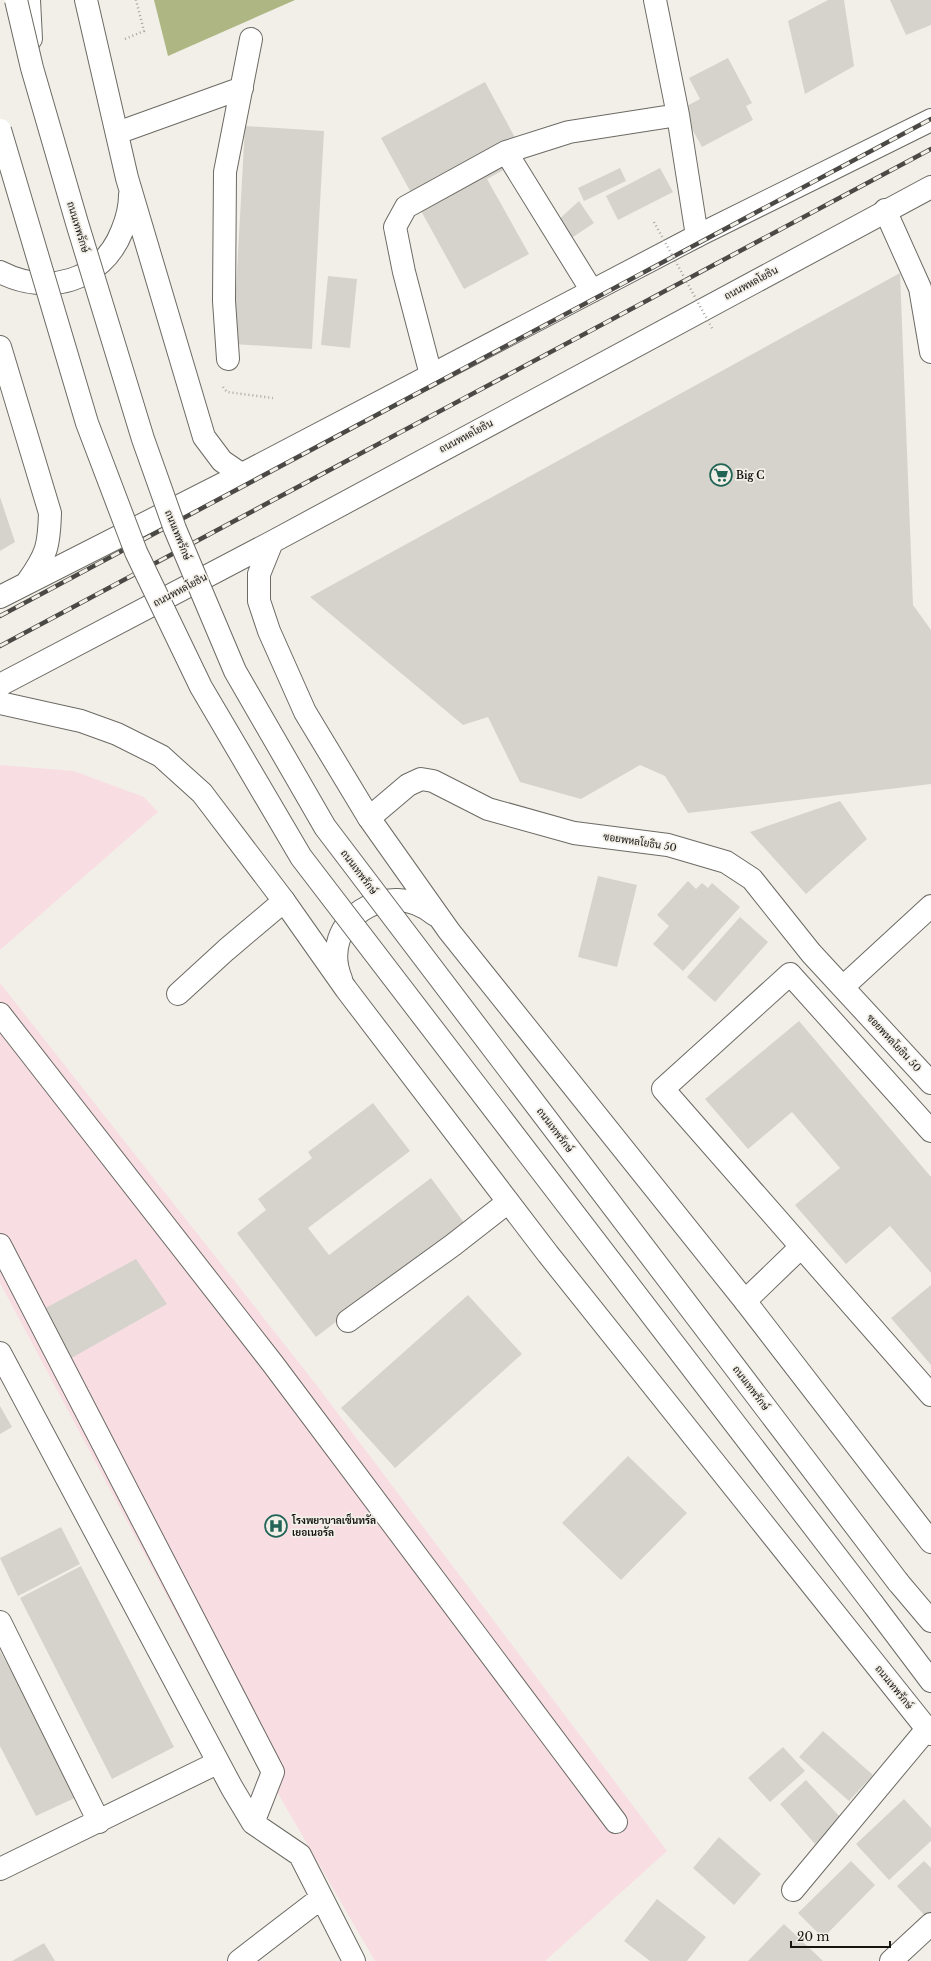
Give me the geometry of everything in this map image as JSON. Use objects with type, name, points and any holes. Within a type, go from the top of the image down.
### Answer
[{"type":"main road","name":"ถนนเทพรักษ์","points":[[16,0],[32,68],[76,223],[143,439],[175,529],[239,678],[325,827],[898,1582],[931,1621]]},
{"type":"main road","points":[[29,0],[32,68]]},
{"type":"main road","points":[[0,272],[30,283],[58,284],[77,278],[98,266],[117,244],[128,217],[130,197],[127,178],[86,0]]},
{"type":"main road","points":[[655,0],[678,115],[697,236]]},
{"type":"main road","points":[[228,359],[224,301],[225,172],[251,38]]},
{"type":"main road","points":[[117,133],[242,88]]},
{"type":"main road","points":[[431,375],[404,272],[395,227],[406,207],[506,152],[569,132],[678,115]]},
{"type":"main road","points":[[0,597],[241,474],[697,236],[931,120]]},
{"type":"main road","points":[[0,130],[87,422],[136,552],[201,687],[301,857],[874,1604],[931,1681]]},
{"type":"main road","points":[[506,152],[592,291]]},
{"type":"main road","points":[[127,178],[204,438],[222,461],[241,474]]},
{"type":"main road","name":"ถนนพหลโยธิน","points":[[0,685],[272,542],[885,210],[931,187]]},
{"type":"main road","points":[[885,210],[920,288],[931,352]]},
{"type":"main road","points":[[0,347],[50,513],[50,538],[42,561],[27,582]]},
{"type":"main road","points":[[272,542],[258,574],[259,601],[270,631],[305,712],[369,818],[441,920],[745,1301],[931,1542]]},
{"type":"main road","name":"ถนนเทพรักษ์","points":[[0,703],[81,721],[117,734],[161,756],[202,793],[284,901],[346,989],[508,1202],[929,1731]]},
{"type":"main road","name":"ซอยพหลโยธิน 50","points":[[369,818],[408,785],[421,780],[427,780],[433,781],[488,810],[574,833],[668,845],[726,862],[752,880],[811,953],[931,1082]]},
{"type":"main road","points":[[346,989],[338,971],[337,950],[342,933],[356,915],[368,906],[380,901],[393,899],[412,902],[428,909],[441,920]]},
{"type":"main road","points":[[178,994],[226,950],[284,901]]},
{"type":"main road","points":[[843,987],[931,906]]},
{"type":"main road","points":[[931,1132],[790,974],[663,1088],[931,1396]]},
{"type":"main road","points":[[0,1014],[273,1364],[616,1822]]},
{"type":"main road","points":[[348,1321],[453,1245],[508,1202]]},
{"type":"main road","points":[[0,1245],[273,1772],[253,1823]]},
{"type":"main road","points":[[745,1301],[801,1247]]},
{"type":"main road","points":[[0,1353],[217,1762],[253,1823],[300,1856],[354,1961]]},
{"type":"main road","points":[[0,1622],[100,1822]]},
{"type":"main road","points":[[793,1890],[929,1731]]},
{"type":"main road","points":[[0,1869],[100,1822],[217,1762]]},
{"type":"main road","points":[[239,1961],[321,1898]]},
{"type":"main road","points":[[891,1961],[931,1924]]},
{"type":"path","points":[[654,222],[712,330]]},
{"type":"shaded area","points":[[0,765],[74,771],[144,797],[158,812],[0,950]]},
{"type":"shaded area","name":"โรงพยาบาลเซ็นทรัล เยอเนอรัล","points":[[0,983],[318,1387],[667,1851],[545,1961],[375,1961],[203,1664],[0,1283]]},
{"type":"green space","points":[[154,0],[295,0],[168,56]]},
{"type":"building","points":[[828,0],[844,0],[854,66],[805,94],[788,21]]},
{"type":"building","points":[[890,0],[931,0],[931,25],[906,35]]},
{"type":"building","points":[[728,58],[752,103],[746,106],[753,120],[702,147],[681,109],[700,99],[689,78]]},
{"type":"building","points":[[485,82],[526,158],[487,179],[529,254],[464,289],[381,138]]},
{"type":"building","points":[[245,126],[324,131],[312,349],[233,344]]},
{"type":"building","points":[[620,168],[626,181],[584,201],[578,188]]},
{"type":"building","points":[[660,168],[673,192],[618,220],[606,196]]},
{"type":"building","points":[[579,201],[594,223],[567,241],[556,222]]},
{"type":"building","name":"Big C","points":[[900,273],[913,605],[931,630],[931,784],[688,813],[665,776],[640,765],[581,799],[520,782],[488,717],[463,725],[310,597]]},
{"type":"building","points":[[328,276],[357,279],[350,348],[321,345]]},
{"type":"building","points":[[0,497],[15,542],[0,551]]},
{"type":"building","points":[[840,801],[867,839],[806,894],[750,832]]},
{"type":"building","points":[[598,876],[637,885],[617,967],[578,957]]},
{"type":"building","points":[[688,881],[696,889],[702,883],[708,888],[712,883],[740,907],[683,971],[653,944],[669,926],[657,915]]},
{"type":"building","points":[[740,917],[768,942],[715,1002],[687,977]]},
{"type":"building","points":[[799,1021],[931,1177],[931,1273],[890,1226],[846,1264],[795,1205],[840,1168],[792,1112],[748,1149],[705,1099]]},
{"type":"building","points":[[373,1103],[410,1151],[308,1228],[329,1255],[431,1178],[465,1224],[316,1337],[237,1233],[266,1210],[258,1199],[312,1158],[308,1152]]},
{"type":"building","points":[[136,1259],[167,1304],[68,1360],[42,1310]]},
{"type":"building","points":[[931,1285],[931,1365],[891,1318]]},
{"type":"building","points":[[468,1295],[522,1354],[395,1468],[341,1408]]},
{"type":"building","points":[[0,1406],[12,1427],[0,1434]]},
{"type":"building","points":[[628,1456],[687,1513],[621,1580],[562,1523]]},
{"type":"building","points":[[61,1527],[80,1564],[18,1596],[0,1558]]},
{"type":"building","points":[[81,1566],[174,1747],[112,1779],[20,1598]]},
{"type":"building","points":[[0,1651],[79,1796],[36,1816],[0,1746]]},
{"type":"building","points":[[823,1731],[873,1775],[849,1801],[799,1757]]},
{"type":"building","points":[[783,1747],[805,1771],[770,1802],[748,1778]]},
{"type":"building","points":[[806,1780],[842,1819],[815,1844],[780,1804]]},
{"type":"building","points":[[904,1799],[931,1828],[931,1841],[889,1880],[856,1844]]},
{"type":"building","points":[[719,1837],[761,1874],[734,1905],[693,1868]]},
{"type":"building","points":[[851,1861],[875,1885],[823,1938],[798,1913]]},
{"type":"building","points":[[924,1861],[931,1868],[931,1916],[928,1919],[897,1886]]},
{"type":"building","points":[[657,1899],[706,1937],[687,1961],[650,1961],[624,1941]]},
{"type":"building","points":[[784,1924],[823,1961],[748,1961]]},
{"type":"building","points":[[44,1943],[55,1961],[12,1961]]},
{"type":"railway","points":[[0,616],[931,119]]},
{"type":"railway","points":[[0,646],[931,149]]},
{"type":"place","name":"Big C","points":[[721,475]]},
{"type":"place","name":"โรงพยาบาลเซ็นทรัล เยอเนอรัล","points":[[276,1526]]}]
